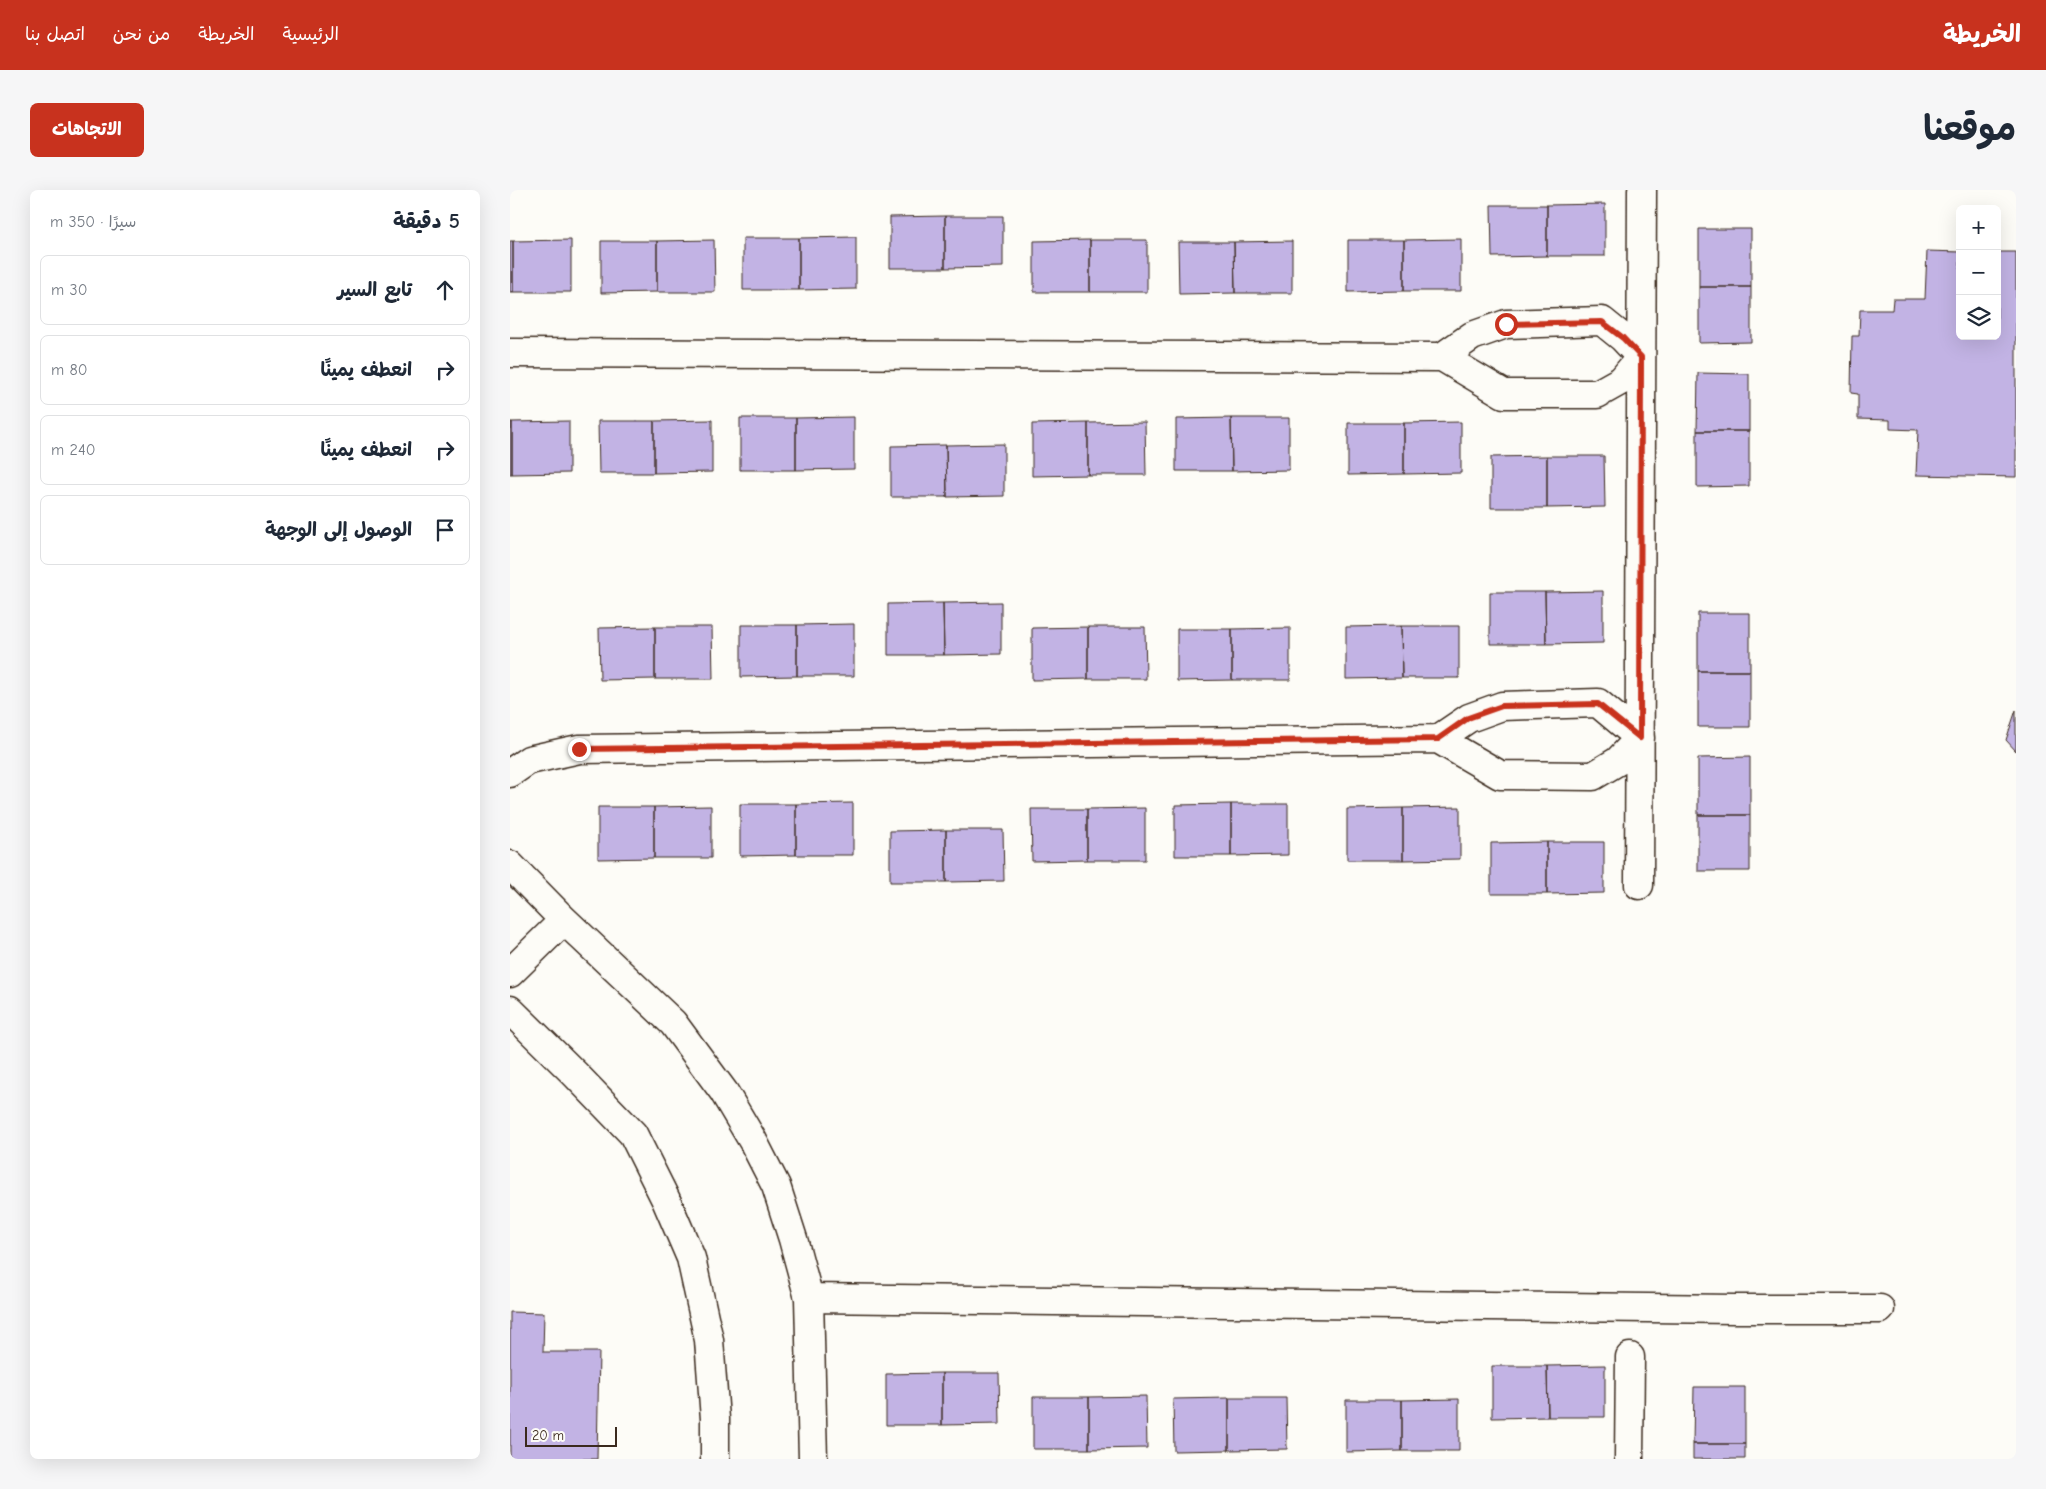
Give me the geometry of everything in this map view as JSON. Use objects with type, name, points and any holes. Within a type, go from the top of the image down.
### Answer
[{"type":"street","points":[[1639,885],[1642,190]]},
{"type":"street","points":[[1442,357],[1472,336],[1506,324],[1602,322],[1623,338],[1641,357]]},
{"type":"street","points":[[510,353],[1442,357],[1504,394],[1597,394],[1622,380],[1641,357]]},
{"type":"street","points":[[1438,739],[1468,718],[1502,706],[1598,704],[1640,738]]},
{"type":"street","points":[[510,773],[530,760],[579,749],[1438,739],[1500,775],[1593,776],[1618,761],[1640,738]]},
{"type":"street","points":[[510,865],[564,920],[674,1023],[724,1092],[753,1141],[776,1186],[809,1298],[813,1459]]},
{"type":"street","points":[[510,973],[564,920]]},
{"type":"street","points":[[510,1010],[576,1074],[632,1134],[666,1200],[691,1258],[709,1340],[715,1419],[715,1459]]},
{"type":"street","points":[[809,1298],[1725,1309],[1880,1309]]},
{"type":"street","points":[[1629,1459],[1630,1357]]},
{"type":"building","points":[[1605,204],[1605,256],[1547,256],[1547,205]]},
{"type":"building","points":[[1491,205],[1547,205],[1547,256],[1492,257]]},
{"type":"building","points":[[945,216],[945,268],[890,268],[890,217]]},
{"type":"building","points":[[945,216],[1003,216],[1003,267],[945,268]]},
{"type":"building","points":[[1699,229],[1751,229],[1751,287],[1699,287]]},
{"type":"building","points":[[856,237],[856,289],[799,290],[799,238]]},
{"type":"building","points":[[743,238],[799,238],[799,290],[743,290]]},
{"type":"building","points":[[1461,239],[1461,291],[1404,291],[1404,240]]},
{"type":"building","points":[[571,240],[571,292],[513,292],[513,241]]},
{"type":"building","points":[[714,240],[715,292],[657,292],[657,241]]},
{"type":"building","points":[[1090,240],[1147,240],[1147,292],[1090,292]]},
{"type":"building","points":[[1090,240],[1090,292],[1034,292],[1034,241]]},
{"type":"building","points":[[1348,240],[1404,240],[1404,291],[1348,292]]},
{"type":"building","points":[[510,241],[513,241],[513,292],[510,292]]},
{"type":"building","points":[[601,241],[657,241],[657,292],[601,293]]},
{"type":"building","points":[[1292,241],[1292,293],[1235,293],[1234,242]]},
{"type":"building","points":[[1178,242],[1234,242],[1235,293],[1179,294]]},
{"type":"building","points":[[1927,251],[1956,252],[1956,340],[2001,340],[2001,252],[2016,252],[2016,477],[1916,475],[1918,430],[1890,429],[1890,420],[1858,419],[1858,394],[1851,393],[1852,336],[1859,336],[1860,310],[1892,310],[1893,299],[1925,299]]},
{"type":"building","points":[[1699,287],[1751,287],[1751,342],[1699,343]]},
{"type":"building","points":[[1698,373],[1749,374],[1749,431],[1697,431]]},
{"type":"building","points":[[854,417],[854,469],[796,470],[796,418]]},
{"type":"building","points":[[740,418],[796,418],[796,470],[740,470]]},
{"type":"building","points":[[1231,418],[1232,471],[1176,471],[1176,419]]},
{"type":"building","points":[[1231,418],[1289,418],[1289,470],[1232,471]]},
{"type":"building","points":[[712,420],[712,472],[654,473],[654,421]]},
{"type":"building","points":[[569,421],[569,473],[512,474],[512,422]]},
{"type":"building","points":[[598,421],[654,421],[654,473],[599,473]]},
{"type":"building","points":[[510,422],[512,422],[512,474],[510,474]]},
{"type":"building","points":[[1145,422],[1146,475],[1088,475],[1088,423]]},
{"type":"building","points":[[1461,422],[1461,473],[1404,474],[1404,423]]},
{"type":"building","points":[[1088,423],[1088,475],[1032,476],[1032,424]]},
{"type":"building","points":[[1348,423],[1404,423],[1404,474],[1348,475]]},
{"type":"building","points":[[1697,431],[1749,431],[1749,486],[1697,487]]},
{"type":"building","points":[[1004,444],[1004,496],[947,497],[946,445]]},
{"type":"building","points":[[946,445],[947,497],[891,497],[891,446]]},
{"type":"building","points":[[1547,456],[1547,508],[1491,508],[1491,457]]},
{"type":"building","points":[[1547,456],[1604,456],[1605,507],[1547,508]]},
{"type":"building","points":[[1603,591],[1603,643],[1546,644],[1545,592]]},
{"type":"building","points":[[1490,592],[1545,592],[1546,644],[1490,644]]},
{"type":"building","points":[[1001,602],[1001,654],[944,655],[943,603]]},
{"type":"building","points":[[943,603],[944,655],[888,655],[888,604]]},
{"type":"building","points":[[1698,613],[1750,613],[1750,671],[1698,671]]},
{"type":"building","points":[[854,624],[854,676],[797,676],[797,625]]},
{"type":"building","points":[[741,625],[797,625],[797,676],[741,677]]},
{"type":"building","points":[[1401,626],[1402,678],[1346,679],[1346,627]]},
{"type":"building","points":[[1401,626],[1459,626],[1459,678],[1402,678]]},
{"type":"building","points":[[655,627],[655,679],[600,680],[599,628]]},
{"type":"building","points":[[655,627],[712,627],[713,679],[655,679]]},
{"type":"building","points":[[1088,627],[1145,627],[1146,679],[1088,679]]},
{"type":"building","points":[[1088,627],[1088,679],[1032,680],[1032,628]]},
{"type":"building","points":[[1290,628],[1290,680],[1232,680],[1232,629]]},
{"type":"building","points":[[1177,629],[1232,629],[1232,680],[1177,681]]},
{"type":"building","points":[[1698,671],[1750,671],[1750,727],[1698,727]]},
{"type":"building","points":[[2016,710],[2016,751],[2006,740]]},
{"type":"building","points":[[1750,757],[1750,815],[1698,815],[1698,758]]},
{"type":"building","points":[[853,803],[853,855],[796,855],[796,804]]},
{"type":"building","points":[[740,804],[796,804],[796,855],[740,856]]},
{"type":"building","points":[[1231,804],[1231,856],[1175,856],[1175,805]]},
{"type":"building","points":[[1231,804],[1288,804],[1288,855],[1231,856]]},
{"type":"building","points":[[711,806],[711,858],[654,858],[654,807]]},
{"type":"building","points":[[598,807],[654,807],[654,858],[598,859]]},
{"type":"building","points":[[1460,807],[1460,859],[1403,860],[1403,808]]},
{"type":"building","points":[[1145,808],[1145,860],[1087,860],[1087,809]]},
{"type":"building","points":[[1403,808],[1403,860],[1347,860],[1347,809]]},
{"type":"building","points":[[1031,809],[1087,809],[1087,860],[1032,861]]},
{"type":"building","points":[[1698,815],[1750,815],[1750,871],[1698,871]]},
{"type":"building","points":[[946,830],[946,882],[890,882],[890,831]]},
{"type":"building","points":[[946,830],[1003,830],[1004,881],[946,882]]},
{"type":"building","points":[[1547,842],[1547,894],[1491,894],[1491,843]]},
{"type":"building","points":[[1547,842],[1604,842],[1604,893],[1547,894]]},
{"type":"building","points":[[510,1312],[544,1313],[543,1352],[599,1352],[597,1459],[510,1459]]},
{"type":"building","points":[[1605,1365],[1605,1417],[1548,1417],[1547,1366]]},
{"type":"building","points":[[1492,1366],[1547,1366],[1548,1417],[1492,1418]]},
{"type":"building","points":[[942,1373],[999,1373],[1000,1424],[942,1425]]},
{"type":"building","points":[[942,1373],[942,1425],[886,1425],[886,1374]]},
{"type":"building","points":[[1694,1387],[1745,1387],[1745,1444],[1693,1444]]},
{"type":"building","points":[[1146,1396],[1147,1448],[1089,1449],[1089,1397]]},
{"type":"building","points":[[1033,1397],[1089,1397],[1089,1449],[1033,1449]]},
{"type":"building","points":[[1229,1398],[1286,1398],[1287,1449],[1229,1450]]},
{"type":"building","points":[[1229,1398],[1229,1450],[1174,1451],[1173,1399]]},
{"type":"building","points":[[1459,1399],[1459,1451],[1402,1451],[1402,1400]]},
{"type":"building","points":[[1346,1400],[1402,1400],[1402,1451],[1346,1452]]},
{"type":"building","points":[[1693,1444],[1745,1444],[1745,1459],[1693,1459]]},
{"type":"route","points":[[579,749],[1438,739],[1468,718],[1502,706],[1598,704],[1640,738],[1641,357],[1623,338],[1602,322],[1506,324]]}]
